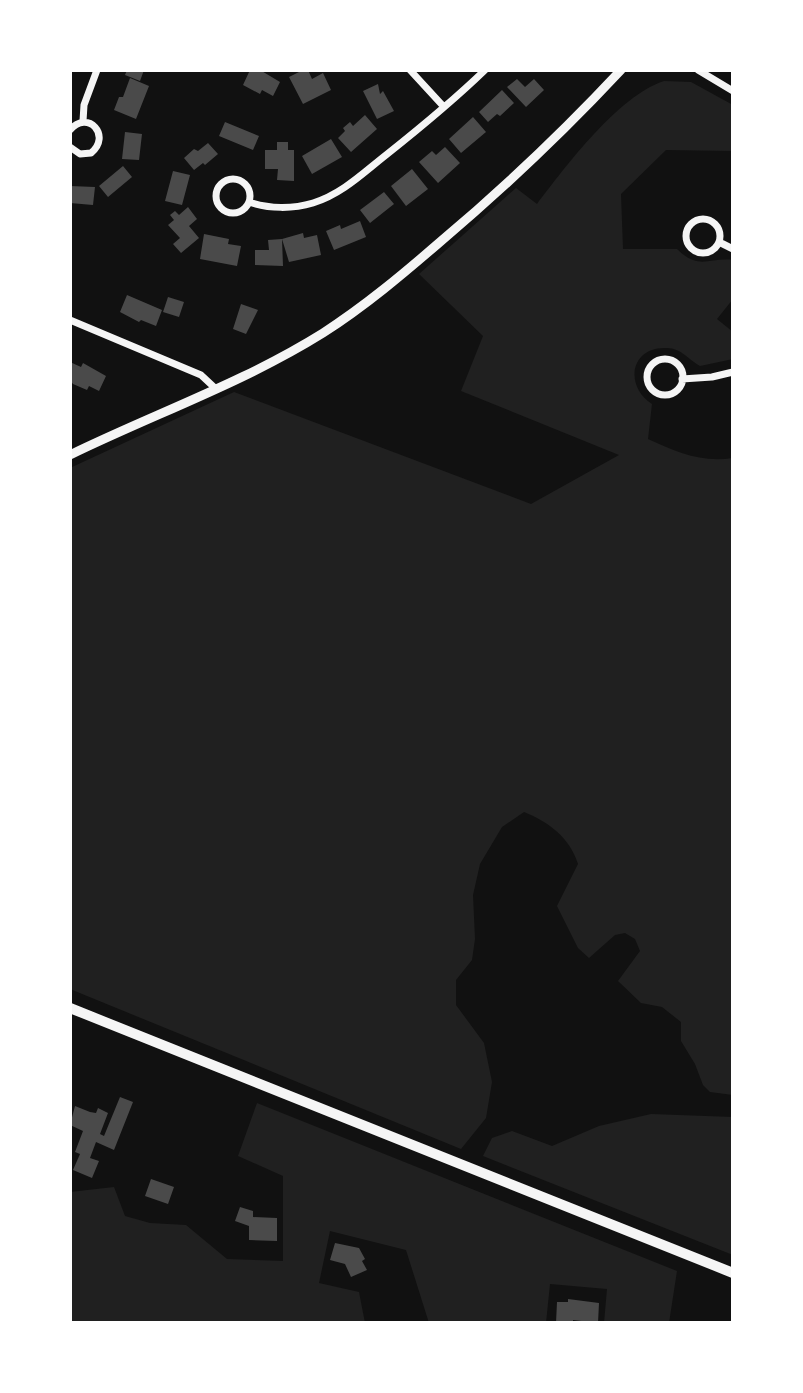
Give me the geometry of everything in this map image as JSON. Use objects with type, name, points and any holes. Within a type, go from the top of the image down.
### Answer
[{"type":"main road","points":[[70,1008],[733,1273]]},
{"type":"street","points":[[83,121],[84,105],[97,70]]},
{"type":"street","points":[[410,70],[444,107]]},
{"type":"street","points":[[249,202],[262,206],[297,206],[330,196],[346,187],[485,70]]},
{"type":"street","points":[[70,455],[216,389],[314,338],[370,300],[533,160],[621,70]]},
{"type":"street","points":[[698,70],[733,91]]},
{"type":"street","points":[[70,130],[83,121],[93,125],[97,130],[99,143],[96,149],[87,155],[70,147]]},
{"type":"street","points":[[235,179],[247,186],[250,192],[249,202],[243,210],[230,213],[219,206],[216,193],[222,183],[235,179]]},
{"type":"street","points":[[698,220],[710,221],[718,229],[719,242],[711,251],[699,252],[689,245],[686,233],[692,223],[698,220]]},
{"type":"street","points":[[719,242],[733,248]]},
{"type":"street","points":[[70,320],[201,375],[216,389]]},
{"type":"street","points":[[669,359],[679,366],[682,379],[676,390],[664,394],[652,389],[647,377],[651,365],[656,361],[669,359]]},
{"type":"street","points":[[682,379],[733,372]]},
{"type":"shaded area","points":[[664,81],[691,82],[733,105],[733,151],[666,150],[621,194],[623,249],[677,249],[692,260],[733,260],[733,299],[717,319],[733,332],[733,359],[700,366],[677,350],[655,349],[645,353],[639,360],[635,368],[635,378],[637,387],[652,404],[648,439],[700,458],[733,458],[733,1095],[710,1092],[703,1085],[695,1064],[681,1041],[681,1022],[662,1007],[641,1003],[618,981],[640,951],[635,939],[625,933],[615,935],[589,958],[578,948],[557,906],[578,864],[570,846],[557,832],[524,812],[502,827],[480,864],[473,895],[475,939],[472,960],[456,980],[456,1005],[484,1043],[492,1082],[486,1118],[461,1149],[70,989],[70,468],[234,392],[531,504],[619,455],[461,391],[483,336],[419,274],[516,188],[537,204],[611,116],[647,89]]},
{"type":"shaded area","points":[[257,1103],[677,1271],[669,1323],[604,1323],[607,1289],[550,1284],[546,1323],[429,1323],[406,1250],[330,1231],[319,1283],[359,1292],[365,1323],[70,1323],[70,1192],[114,1187],[125,1216],[150,1223],[186,1225],[227,1259],[283,1261],[283,1176],[238,1156]]},
{"type":"shaded area","points":[[651,1114],[733,1117],[733,1255],[483,1156],[492,1138],[512,1131],[552,1146],[599,1126]]},
{"type":"building","points":[[127,70],[144,70],[140,81],[125,75]]},
{"type":"building","points":[[250,70],[260,70],[280,82],[273,96],[262,90],[260,94],[243,85]]},
{"type":"building","points":[[308,70],[312,79],[323,73],[331,90],[303,104],[289,77]]},
{"type":"building","points":[[130,78],[149,86],[136,119],[114,110],[119,97],[123,97]]},
{"type":"building","points":[[517,79],[525,87],[534,79],[544,90],[526,107],[507,87]]},
{"type":"building","points":[[378,84],[380,94],[383,91],[394,111],[377,119],[363,91]]},
{"type":"building","points":[[502,90],[514,103],[500,116],[497,114],[488,122],[479,112]]},
{"type":"building","points":[[365,115],[377,129],[351,152],[338,138],[350,122],[353,126]]},
{"type":"building","points":[[473,117],[486,132],[461,153],[449,139]]},
{"type":"building","points":[[225,122],[259,136],[253,150],[219,136]]},
{"type":"building","points":[[125,132],[142,134],[139,160],[122,159]]},
{"type":"building","points":[[331,139],[342,157],[312,174],[302,156]]},
{"type":"building","points":[[277,142],[288,142],[288,150],[294,150],[294,181],[277,180],[278,169],[265,169],[265,150],[277,150]]},
{"type":"building","points":[[208,143],[218,154],[194,170],[184,158],[194,149],[198,151]]},
{"type":"building","points":[[445,147],[460,163],[438,183],[419,162],[432,151],[436,155]]},
{"type":"building","points":[[123,166],[132,177],[108,197],[99,186]]},
{"type":"building","points":[[412,169],[428,189],[406,206],[391,186]]},
{"type":"building","points":[[173,171],[190,175],[182,205],[165,201]]},
{"type":"building","points":[[70,186],[95,187],[93,205],[70,203]]},
{"type":"building","points":[[384,192],[394,204],[370,223],[360,210]]},
{"type":"building","points":[[188,207],[197,219],[189,226],[199,238],[181,253],[173,244],[180,238],[168,225],[174,220],[170,215],[175,211],[179,215]]},
{"type":"building","points":[[360,221],[366,237],[334,250],[326,231],[340,225],[341,229]]},
{"type":"building","points":[[303,233],[304,238],[317,235],[321,255],[289,262],[282,239]]},
{"type":"building","points":[[204,234],[229,239],[228,244],[241,246],[237,266],[200,259]]},
{"type":"building","points":[[282,239],[283,266],[255,265],[255,250],[269,250],[268,240]]},
{"type":"building","points":[[127,295],[162,310],[156,326],[141,320],[139,322],[120,312]]},
{"type":"building","points":[[168,297],[184,302],[179,317],[163,312]]},
{"type":"building","points":[[241,304],[258,310],[246,334],[233,329]]},
{"type":"building","points":[[70,362],[81,367],[83,363],[106,376],[99,391],[89,386],[87,390],[73,384],[70,380]]},
{"type":"building","points":[[120,1097],[133,1102],[114,1150],[96,1142],[90,1158],[99,1161],[92,1178],[73,1170],[80,1154],[75,1152],[83,1131],[70,1125],[75,1106],[96,1113],[98,1108],[108,1113],[100,1134],[104,1136]]},
{"type":"building","points":[[151,1179],[174,1187],[168,1204],[145,1196]]},
{"type":"building","points":[[240,1207],[253,1211],[253,1217],[277,1218],[277,1241],[249,1240],[249,1226],[235,1221]]},
{"type":"building","points":[[335,1243],[359,1248],[367,1270],[351,1277],[345,1264],[330,1260]]},
{"type":"building","points":[[568,1299],[599,1303],[598,1323],[573,1320],[573,1323],[556,1323],[557,1302],[568,1302]]}]
